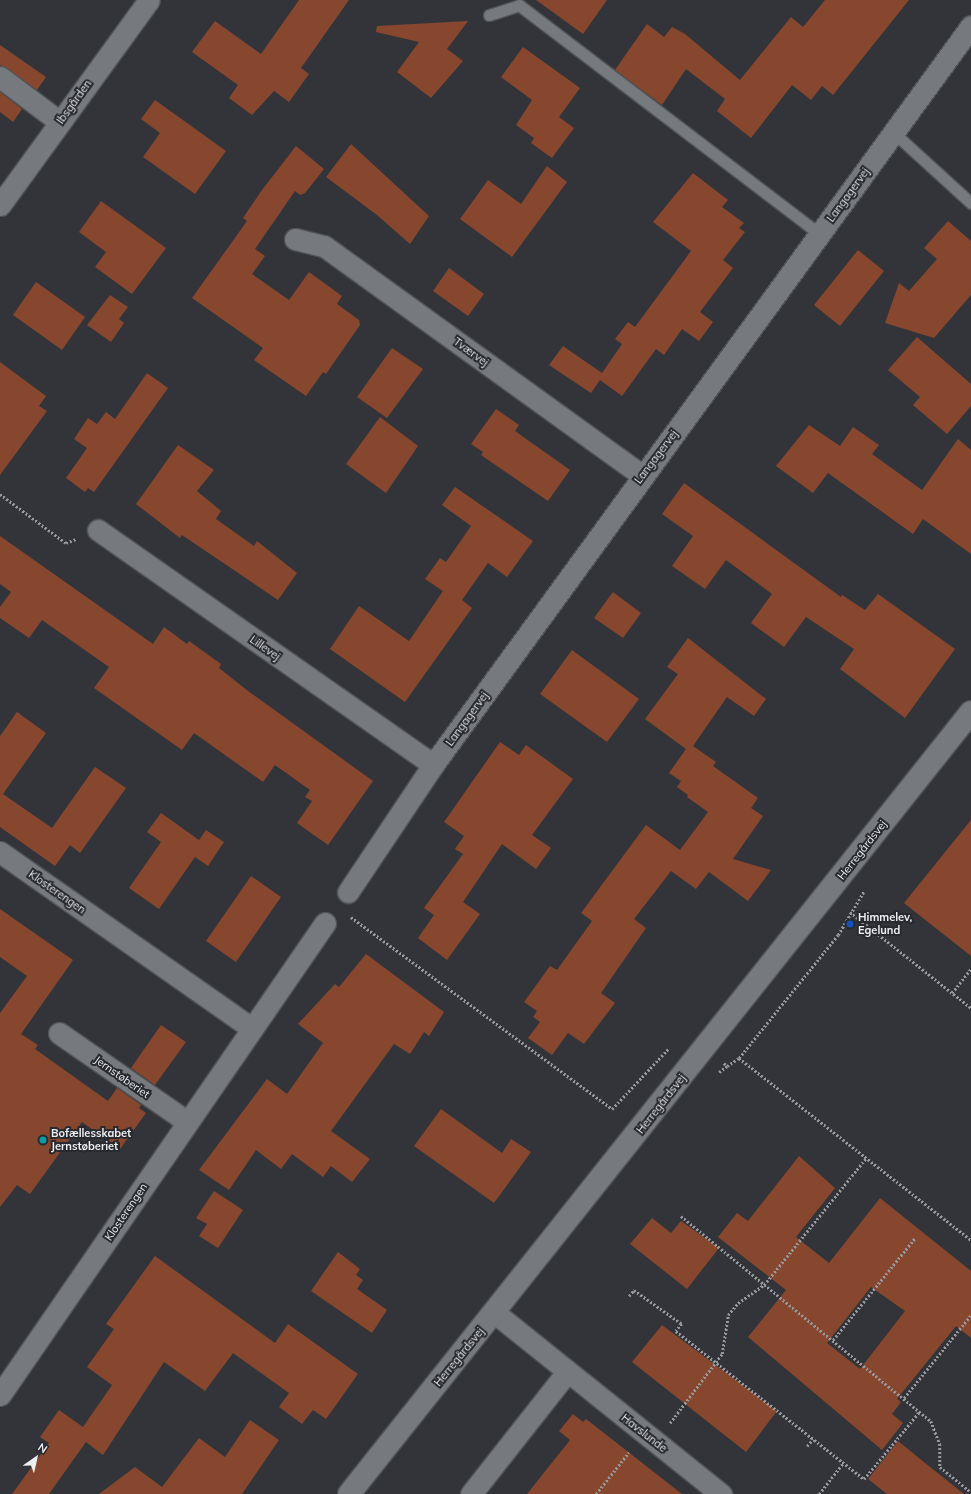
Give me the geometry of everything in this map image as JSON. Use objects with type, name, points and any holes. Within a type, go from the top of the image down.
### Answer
[{"type":"street","name":"Ibsgården","points":[[0,206],[148,0]]},
{"type":"street","name":"Langagervej","points":[[346,902],[433,765],[642,475],[971,26]]},
{"type":"street","points":[[0,78],[60,122]]},
{"type":"street","name":"Tværvej","points":[[295,239],[324,246],[642,475]]},
{"type":"street","name":"Lillevej","points":[[98,530],[433,765]]},
{"type":"street","name":"Herregårdsvej","points":[[349,1494],[829,893],[971,712]]},
{"type":"street","name":"Klosterengen","points":[[0,852],[251,1028]]},
{"type":"street","name":"Klosterengen","points":[[0,1395],[186,1122],[325,923]]},
{"type":"street","name":"Jernstøberiet","points":[[59,1033],[186,1122]]},
{"type":"street","name":"Havslunde","points":[[494,1313],[721,1494]]},
{"type":"street","points":[[471,1494],[567,1372]]},
{"type":"lane","points":[[489,15],[519,5],[820,234]]},
{"type":"lane","points":[[894,133],[971,203]]},
{"type":"path","points":[[0,494],[66,544],[98,530]]},
{"type":"path","points":[[706,1046],[727,1066],[739,1058],[838,935],[867,885]]},
{"type":"path","points":[[829,893],[971,1008]]},
{"type":"path","points":[[346,902],[612,1109],[674,1043]]},
{"type":"path","points":[[952,993],[971,969]]},
{"type":"path","points":[[739,1058],[971,1240]]},
{"type":"path","points":[[596,1494],[628,1452],[638,1456],[653,1441],[722,1354],[728,1315],[738,1303],[764,1285],[867,1157]]},
{"type":"path","points":[[681,1216],[932,1421],[940,1444],[940,1466],[971,1492]]},
{"type":"path","points":[[833,1340],[915,1238]]},
{"type":"path","points":[[629,1296],[634,1290],[682,1324],[676,1331],[717,1361],[864,1479],[920,1411]]},
{"type":"path","points":[[904,1398],[971,1315]]},
{"type":"path","points":[[807,1446],[813,1439]]},
{"type":"path","points":[[819,1494],[843,1463]]},
{"type":"building","points":[[299,0],[349,0],[301,68],[309,74],[289,102],[274,91],[252,115],[229,98],[238,85],[192,52],[215,21],[261,54]]},
{"type":"building","points":[[536,0],[607,0],[583,34]]},
{"type":"building","points":[[825,0],[909,0],[833,95],[822,86],[811,100],[792,85],[751,138],[717,111],[725,99],[686,69],[662,105],[615,70],[647,24],[664,37],[672,27],[685,34],[740,80],[791,17],[803,27]]},
{"type":"building","points":[[468,21],[447,49],[463,61],[431,98],[397,72],[419,42],[376,32],[377,26]]},
{"type":"building","points":[[0,45],[46,77],[37,90],[0,65]]},
{"type":"building","points":[[523,47],[580,88],[559,117],[574,128],[552,158],[531,143],[534,138],[516,125],[532,100],[501,77]]},
{"type":"building","points":[[0,92],[22,109],[13,122],[0,112]]},
{"type":"building","points":[[155,100],[226,151],[195,194],[143,157],[160,133],[141,119]]},
{"type":"building","points":[[351,144],[429,216],[410,244],[377,215],[326,177]]},
{"type":"building","points":[[296,146],[324,169],[305,193],[300,195],[295,191],[255,249],[265,256],[252,274],[289,300],[309,272],[342,296],[337,304],[359,320],[360,325],[326,374],[323,372],[306,396],[254,360],[263,348],[192,298],[247,221],[243,218],[262,190]]},
{"type":"building","points":[[547,166],[567,182],[512,257],[460,219],[488,180],[521,204]]},
{"type":"building","points":[[693,173],[728,200],[722,207],[744,223],[739,228],[745,232],[723,260],[733,268],[700,312],[713,322],[699,341],[682,329],[664,355],[656,349],[622,396],[600,380],[591,393],[549,365],[563,346],[602,373],[622,344],[615,339],[628,322],[635,327],[691,251],[653,222]]},
{"type":"building","points":[[101,201],[166,248],[132,294],[95,267],[106,252],[79,232]]},
{"type":"building","points":[[948,221],[971,241],[971,295],[934,338],[885,323],[899,283],[909,291],[937,259],[924,248]]},
{"type":"building","points":[[858,250],[884,271],[840,326],[814,305]]},
{"type":"building","points":[[449,268],[484,294],[468,316],[433,291]]},
{"type":"building","points":[[36,282],[85,317],[62,350],[13,315]]},
{"type":"building","points":[[110,295],[128,307],[119,319],[124,323],[111,342],[87,325]]},
{"type":"building","points":[[917,337],[971,384],[971,406],[947,434],[913,405],[920,397],[888,370]]},
{"type":"building","points":[[392,348],[423,369],[387,418],[357,397]]},
{"type":"building","points":[[0,362],[46,396],[39,406],[47,411],[0,475]]},
{"type":"building","points":[[147,373],[168,388],[94,492],[88,488],[85,492],[66,478],[87,448],[74,439],[88,418],[97,424],[106,412],[115,419]]},
{"type":"building","points":[[496,409],[519,425],[515,431],[570,470],[548,501],[481,455],[483,452],[471,444]]},
{"type":"building","points":[[380,417],[418,446],[386,493],[346,464]]},
{"type":"building","points":[[809,425],[840,446],[853,427],[879,445],[872,454],[922,490],[958,439],[971,450],[971,554],[923,519],[913,534],[828,473],[813,493],[776,466]]},
{"type":"building","points":[[178,445],[214,470],[197,491],[221,511],[216,519],[254,546],[257,541],[297,573],[278,600],[182,535],[180,538],[136,504]]},
{"type":"building","points":[[684,483],[841,597],[842,595],[865,610],[878,594],[955,649],[905,718],[840,669],[854,649],[806,617],[784,647],[751,623],[772,594],[726,560],[705,589],[672,566],[693,536],[662,514]]},
{"type":"building","points":[[455,487],[533,541],[507,577],[488,563],[462,600],[472,608],[405,702],[330,649],[359,606],[409,641],[443,591],[425,579],[440,558],[446,562],[471,526],[442,505]]},
{"type":"building","points":[[0,536],[153,644],[164,627],[187,644],[189,641],[221,664],[219,668],[248,691],[373,781],[328,845],[297,823],[312,801],[305,797],[310,790],[275,765],[263,782],[194,733],[182,750],[94,688],[109,667],[42,620],[29,638],[0,618],[0,607],[11,592],[0,584]]},
{"type":"building","points":[[613,592],[641,613],[623,638],[594,618]]},
{"type":"building","points":[[688,638],[766,699],[754,716],[727,697],[693,746],[716,762],[713,766],[758,798],[751,808],[763,816],[733,859],[771,870],[748,901],[709,872],[696,889],[671,871],[634,919],[646,928],[601,993],[615,1003],[584,1044],[568,1033],[552,1055],[528,1038],[540,1022],[533,1017],[537,1011],[524,1002],[550,966],[557,970],[592,921],[581,913],[646,825],[680,850],[708,812],[687,797],[688,795],[677,787],[681,781],[669,773],[686,749],[645,719],[678,674],[667,667]]},
{"type":"building","points":[[572,650],[639,699],[607,742],[540,694]]},
{"type":"building","points":[[17,712],[46,733],[3,794],[52,828],[95,767],[126,788],[80,853],[70,845],[55,866],[0,827],[0,736]]},
{"type":"building","points":[[500,742],[519,755],[526,745],[573,779],[532,835],[551,848],[536,869],[502,844],[463,902],[480,914],[447,960],[418,938],[434,915],[424,908],[463,854],[455,849],[464,836],[444,822]]},
{"type":"building","points":[[161,813],[199,840],[206,830],[224,842],[208,866],[195,857],[159,909],[129,888],[161,842],[147,832]]},
{"type":"building","points":[[971,820],[971,956],[904,903]]},
{"type":"building","points":[[251,876],[281,897],[236,962],[206,941]]},
{"type":"building","points":[[0,909],[73,960],[21,1034],[38,1045],[35,1049],[108,1101],[117,1088],[141,1105],[139,1108],[146,1113],[120,1149],[82,1122],[30,1194],[17,1185],[0,1207],[0,1013],[27,976],[0,957]]},
{"type":"building","points":[[366,954],[444,1012],[429,1036],[424,1032],[410,1054],[394,1044],[331,1131],[370,1159],[352,1182],[331,1166],[323,1177],[292,1154],[281,1169],[256,1150],[229,1190],[199,1170],[267,1079],[287,1094],[323,1043],[298,1024],[335,984],[339,987]]},
{"type":"building","points":[[161,1025],[186,1042],[155,1085],[131,1068]]},
{"type":"building","points":[[441,1109],[502,1153],[511,1139],[531,1152],[494,1203],[414,1146]]},
{"type":"building","points":[[799,1156],[835,1188],[796,1237],[829,1263],[880,1198],[971,1271],[971,1338],[956,1326],[897,1399],[901,1402],[892,1414],[903,1423],[882,1450],[748,1337],[786,1290],[718,1237],[737,1213],[748,1221]],"holes":[[[871,1287],[905,1311],[860,1369],[827,1343]]]},
{"type":"building","points":[[214,1191],[243,1210],[218,1248],[199,1236],[207,1224],[196,1218]]},
{"type":"building","points":[[652,1218],[671,1233],[681,1221],[719,1248],[687,1289],[630,1244]]},
{"type":"building","points":[[338,1252],[360,1269],[356,1275],[363,1280],[357,1289],[387,1310],[372,1333],[311,1291]]},
{"type":"building","points":[[155,1256],[275,1343],[288,1324],[358,1374],[326,1419],[313,1410],[302,1424],[279,1407],[289,1393],[233,1353],[205,1391],[164,1362],[103,1455],[86,1442],[49,1494],[12,1494],[49,1443],[40,1437],[59,1410],[83,1427],[112,1385],[87,1367],[114,1329],[106,1324]]},
{"type":"building","points":[[662,1325],[777,1411],[746,1452],[632,1362]]},
{"type":"building","points":[[573,1414],[583,1422],[586,1419],[682,1494],[527,1494],[570,1440],[559,1431]]},
{"type":"building","points":[[250,1420],[279,1440],[242,1494],[99,1494],[135,1467],[162,1487],[199,1438],[225,1457]]},
{"type":"building","points":[[898,1441],[964,1494],[887,1494],[868,1479]]},
{"type":"place","name":"Himmelev, Egelund","points":[[850,924]]},
{"type":"place","name":"Bofællesskabet Jernstøberiet","points":[[43,1140]]}]
